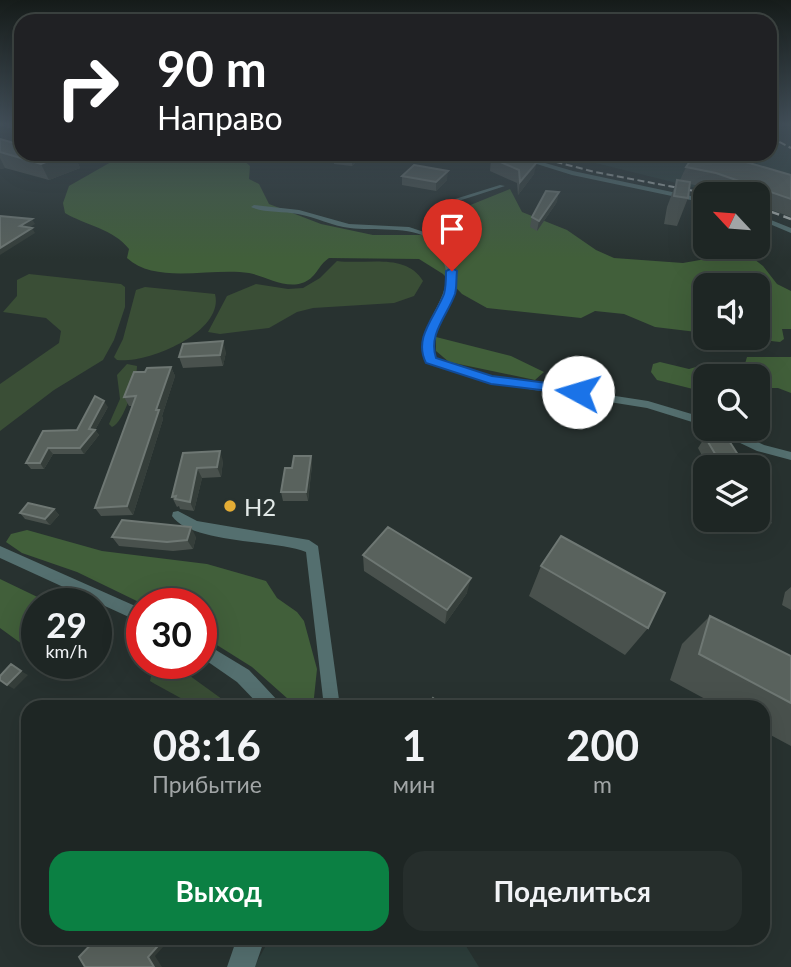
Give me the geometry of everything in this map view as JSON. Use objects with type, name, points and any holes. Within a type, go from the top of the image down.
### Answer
[{"type":"street","points":[[561,169],[693,198]]},
{"type":"street","points":[[432,238],[428,222],[441,205],[502,186]]},
{"type":"street","points":[[254,207],[299,212],[349,226],[409,229],[432,238],[441,247],[452,271],[450,293],[431,328],[428,351],[430,361],[491,380],[648,405],[693,418]]},
{"type":"street","points":[[770,222],[791,231]]},
{"type":"street","points":[[746,441],[791,456]]},
{"type":"street","points":[[178,516],[194,526],[309,546],[313,550],[331,700]]},
{"type":"street","points":[[0,552],[126,609]]},
{"type":"street","points":[[217,659],[243,676],[265,700]]},
{"type":"street","points":[[241,967],[249,945]]},
{"type":"shaded area","points":[[620,169],[791,169],[791,217],[770,210],[770,182],[693,182],[693,187]]},
{"type":"shaded area","points":[[266,945],[465,945],[479,967],[254,967]]},
{"type":"green space","points":[[99,169],[250,169],[249,179],[259,184],[269,204],[321,224],[373,235],[435,235],[453,212],[510,189],[522,212],[567,230],[596,250],[614,258],[683,263],[706,259],[754,259],[768,273],[693,273],[693,332],[655,327],[624,314],[595,311],[581,318],[487,308],[462,294],[443,274],[419,259],[329,258],[311,278],[295,284],[249,273],[153,271],[127,258],[129,249],[123,242],[65,213],[63,203],[69,186]]},
{"type":"green space","points":[[337,261],[396,263],[416,272],[423,281],[414,296],[394,303],[313,308],[297,312],[269,328],[220,334],[208,332],[227,296],[256,284],[288,289],[303,288],[320,278]]},
{"type":"green space","points":[[29,274],[121,284],[125,287],[125,307],[114,340],[103,360],[54,390],[0,431],[0,384],[59,343],[61,331],[46,318],[3,312],[17,296],[17,280]]},
{"type":"green space","points":[[770,275],[777,284],[791,291],[791,329],[782,329],[784,339],[780,342],[770,341]]},
{"type":"green space","points":[[145,287],[215,294],[215,308],[208,321],[181,343],[146,357],[117,360],[114,357],[123,339],[136,290]]},
{"type":"green space","points":[[436,337],[511,356],[544,372],[535,380],[449,362],[436,351]]},
{"type":"green space","points":[[747,357],[791,357],[791,393],[770,388],[770,364],[745,364]]},
{"type":"green space","points":[[660,362],[693,368],[693,389],[657,380],[651,372],[653,364]]},
{"type":"green space","points":[[127,364],[137,366],[135,380],[121,418],[112,427],[109,424],[120,399],[117,375]]},
{"type":"green space","points":[[27,530],[102,551],[207,564],[266,581],[277,598],[297,612],[304,621],[317,669],[314,700],[289,700],[252,667],[217,645],[217,588],[126,588],[126,596],[77,572],[22,553],[6,542],[11,534]]},
{"type":"green space","points":[[0,579],[21,589],[21,643],[0,628]]},
{"type":"green space","points":[[150,679],[194,679],[223,700],[184,700]]},
{"type":"building","points":[[409,169],[448,171],[436,182],[402,176]]},
{"type":"building","points":[[517,169],[531,169],[520,182]]},
{"type":"building","points":[[697,169],[771,169],[791,175],[791,199],[770,192],[770,182],[742,182]]},
{"type":"building","points":[[677,180],[690,182],[688,198],[674,196]]},
{"type":"building","points":[[546,191],[559,192],[539,221],[532,217]]},
{"type":"building","points":[[0,216],[32,219],[20,226],[32,228],[0,248]]},
{"type":"building","points":[[223,341],[220,355],[179,357],[183,344]]},
{"type":"building","points":[[171,367],[127,506],[95,508],[136,396],[124,397],[134,372],[145,372],[147,368]]},
{"type":"building","points":[[95,396],[104,401],[89,429],[95,430],[80,448],[48,448],[40,463],[26,463],[43,431],[77,430]]},
{"type":"building","points":[[707,441],[729,441],[738,455],[716,455]]},
{"type":"building","points":[[220,451],[217,467],[197,468],[190,502],[172,497],[183,453]]},
{"type":"building","points":[[294,456],[311,456],[306,492],[281,492],[285,468],[292,468]]},
{"type":"building","points":[[28,503],[54,509],[45,519],[20,513]]},
{"type":"building","points":[[122,520],[191,527],[187,540],[167,542],[112,537]]},
{"type":"building","points":[[388,527],[471,578],[447,610],[363,555]]},
{"type":"building","points":[[561,536],[665,593],[648,628],[541,566]]},
{"type":"building","points":[[710,616],[791,656],[791,703],[699,654]]},
{"type":"building","points":[[11,664],[21,671],[7,685],[0,680],[0,676]]},
{"type":"building","points":[[90,945],[159,945],[148,957],[154,967],[85,967],[79,957]]},
{"type":"railway","points":[[584,169],[693,191]]},
{"type":"railway","points":[[770,211],[791,219]]},
{"type":"place","name":"H2","points":[[230,506]]},
{"type":"route","points":[[452,271],[450,293],[431,328],[428,342],[430,361],[447,369],[509,384],[578,392]]}]
